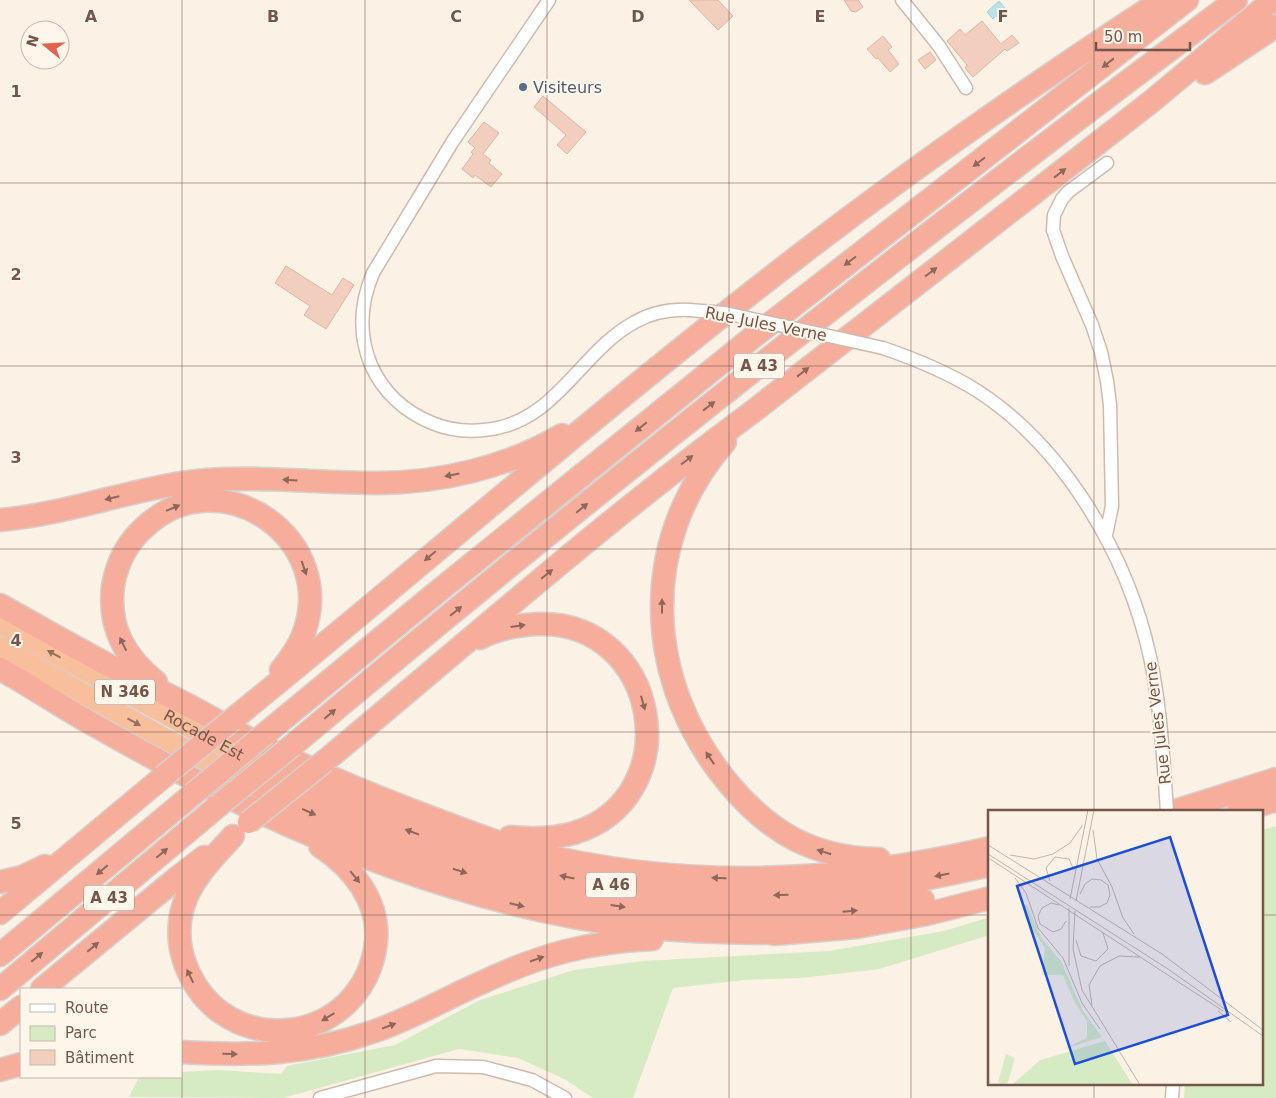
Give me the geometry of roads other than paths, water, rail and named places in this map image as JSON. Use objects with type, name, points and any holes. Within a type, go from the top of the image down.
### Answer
[{"type":"highway","points":[[1092,46],[1145,0]]},
{"type":"highway","points":[[0,913],[635,386],[775,274],[964,133],[1162,0]]},
{"type":"highway","name":"A 43","points":[[0,955],[459,574],[752,337],[1187,0]]},
{"type":"highway","name":"A 43","points":[[0,989],[218,806],[639,461],[844,298],[1236,0]]},
{"type":"highway","points":[[43,988],[177,878],[325,761],[506,608],[683,463],[751,413],[1152,101],[1273,0]]},
{"type":"highway","points":[[1106,137],[1276,26]]},
{"type":"highway","points":[[0,520],[60,510],[169,485],[206,480],[267,479],[379,483],[405,482],[453,475],[499,462],[541,446],[560,436],[635,386]]},
{"type":"highway","points":[[751,413],[716,451],[700,475],[678,517],[669,550],[662,600],[664,639],[672,676],[684,713],[699,743],[732,788],[765,821],[790,838],[818,850],[843,856],[872,859],[942,859]]},
{"type":"highway","points":[[183,702],[146,674],[127,653],[119,637],[114,620],[114,586],[123,555],[135,536],[153,520],[162,513],[183,504],[219,501],[250,509],[276,525],[295,546],[303,563],[308,581],[309,609],[303,636],[287,663],[251,704]]},
{"type":"highway","points":[[0,605],[124,674],[183,702],[266,748],[361,790],[500,844],[566,860],[633,871],[705,878],[817,876],[942,859],[988,848]]},
{"type":"highway","name":"Rocade Est","points":[[0,624],[251,760]]},
{"type":"highway","points":[[452,826],[499,836],[522,838],[549,837],[573,833],[586,828],[607,816],[628,793],[642,765],[646,751],[648,731],[646,711],[640,691],[628,669],[609,648],[581,632],[554,624],[517,626],[488,634],[457,651]]},
{"type":"highway","name":"Rocade Est","points":[[0,648],[169,741],[234,774]]},
{"type":"highway","points":[[0,669],[79,717],[213,789],[289,826],[431,880],[491,898],[598,921],[672,930],[787,933]]},
{"type":"highway","points":[[0,686],[37,698],[79,717]]},
{"type":"highway","name":"A 46","points":[[251,760],[344,804],[430,839],[523,867],[617,886],[712,895],[808,894],[856,890],[903,883],[988,865]]},
{"type":"highway","name":"A 46","points":[[234,774],[343,827],[431,862],[524,889],[610,905],[714,915],[810,914],[905,903],[988,886]]},
{"type":"highway","points":[[1178,810],[1276,779]]},
{"type":"highway","points":[[1163,810],[1218,797]]},
{"type":"highway","points":[[1244,810],[1276,800]]},
{"type":"highway","points":[[241,829],[198,875],[186,897],[180,916],[181,950],[192,980],[204,998],[226,1016],[240,1024],[256,1029],[280,1032],[312,1025],[330,1017],[349,1000],[364,980],[369,969],[376,934],[375,919],[371,906],[356,877],[336,857],[289,826]]},
{"type":"highway","points":[[0,882],[22,877],[75,851]]},
{"type":"highway","points":[[182,1052],[268,1054],[296,1052],[334,1044],[397,1023],[511,969],[583,946],[623,940],[787,933],[857,927],[890,922],[988,898]]},
{"type":"highway","points":[[0,1024],[20,1008]]},
{"type":"highway","points":[[0,1070],[20,1064]]},
{"type":"street","name":"Rue Jules Verne","points":[[549,0],[453,140],[374,273],[365,295],[362,320],[364,344],[372,367],[382,385],[389,394],[414,415],[447,429],[464,431],[490,430],[525,418],[548,403],[563,390],[615,334],[635,321],[660,312],[690,310],[725,313],[883,348],[907,356],[945,373],[975,390],[1008,413],[1023,427],[1053,459],[1106,536],[1132,598],[1150,656],[1157,697],[1167,810]]},
{"type":"street","points":[[902,0],[938,46],[966,88]]},
{"type":"street","points":[[1106,536],[1112,506],[1110,405],[1107,381],[1101,352],[1092,325],[1057,243],[1054,221],[1058,205],[1068,192],[1107,163]]},
{"type":"street","points":[[320,1098],[436,1066],[483,1067],[532,1080],[565,1098]]},
{"type":"water","points":[[999,1],[1005,8],[993,19],[987,12]]},
{"type":"place","name":"Visiteurs","points":[[523,87]]}]
